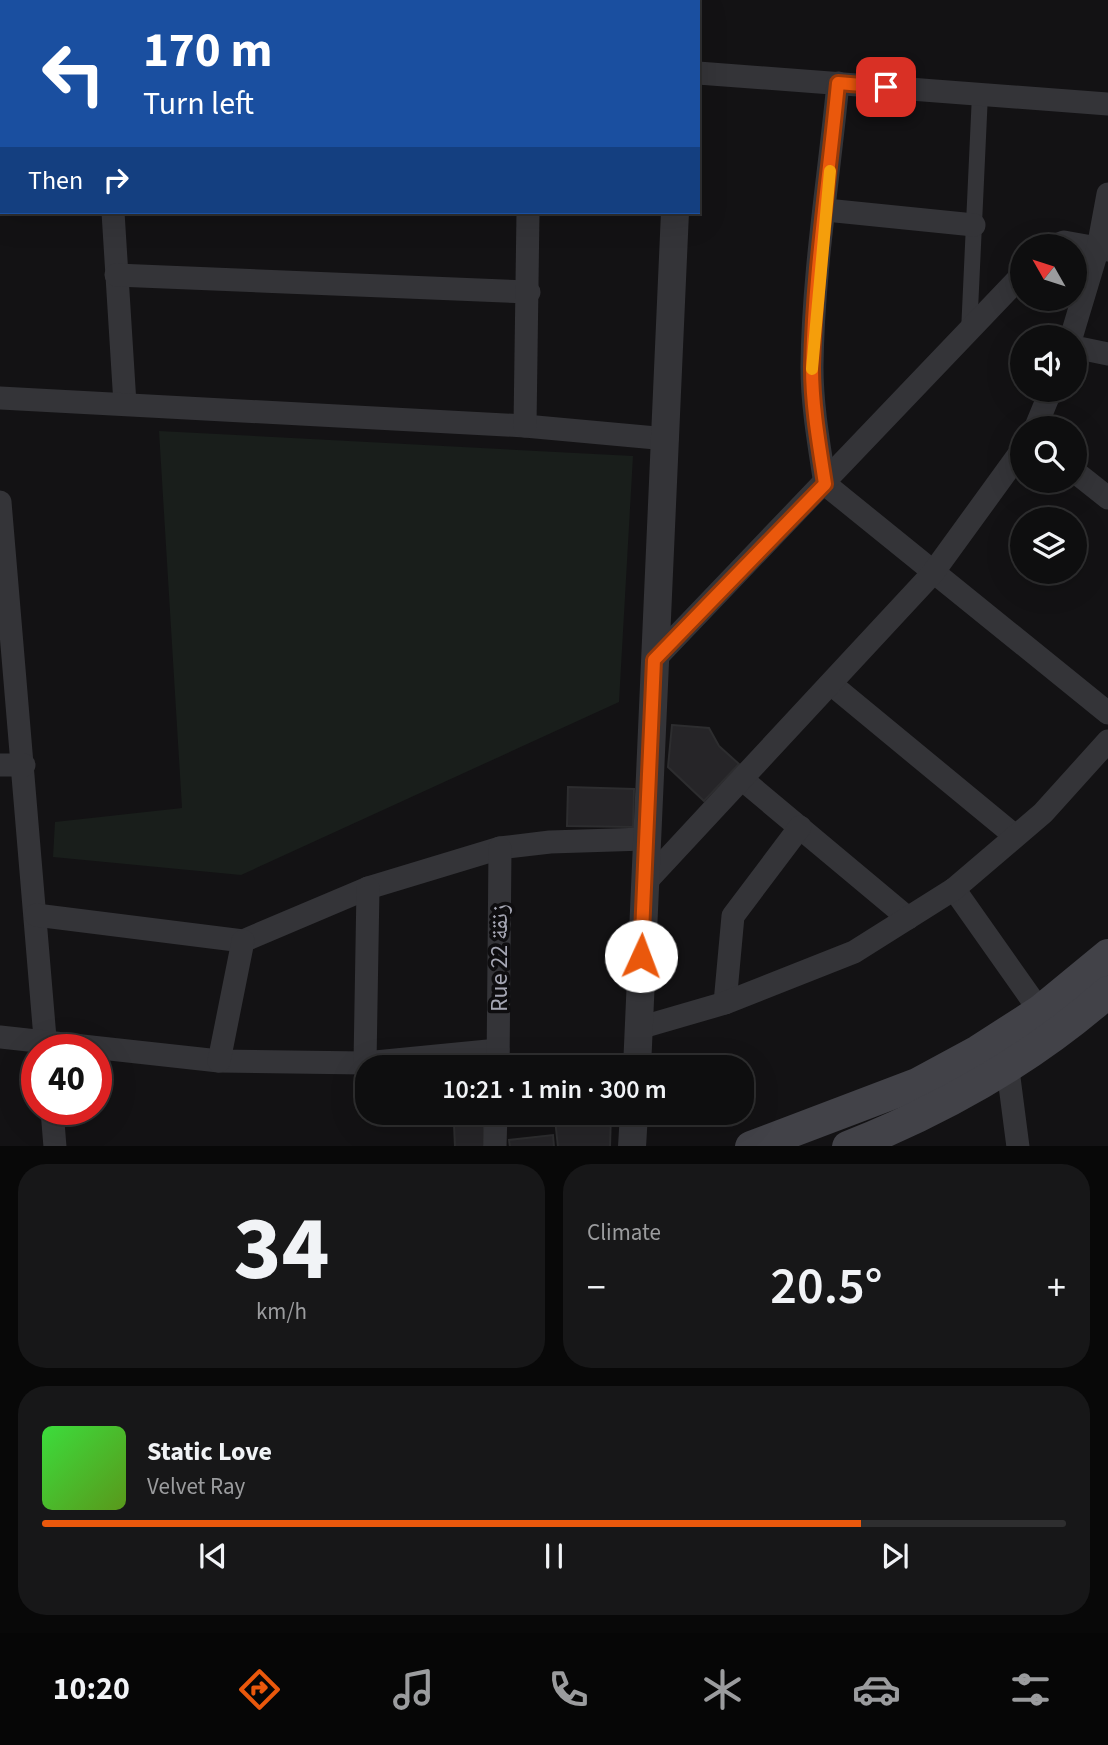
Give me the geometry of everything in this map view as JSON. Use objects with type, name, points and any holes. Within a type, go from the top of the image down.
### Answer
[{"type":"main road","points":[[751,1146],[917,1084],[978,1051],[1040,1011],[1108,955]]},
{"type":"main road","points":[[848,1146],[878,1141],[1007,1070],[1108,992]]},
{"type":"street","points":[[700,73],[1108,104]]},
{"type":"street","points":[[838,83],[812,368],[814,409],[825,484],[932,574],[1108,713]]},
{"type":"street","points":[[969,332],[981,94]]},
{"type":"street","points":[[1076,325],[1103,249],[1108,194]]},
{"type":"street","points":[[826,210],[974,225]]},
{"type":"street","points":[[113,214],[125,404]]},
{"type":"street","points":[[526,426],[528,214]]},
{"type":"street","points":[[637,1055],[645,839],[667,439],[675,214]]},
{"type":"street","points":[[116,275],[529,292]]},
{"type":"street","points":[[654,660],[1010,288]]},
{"type":"street","points":[[1087,350],[1108,354]]},
{"type":"street","points":[[0,398],[526,426],[667,439]]},
{"type":"street","points":[[644,884],[932,574],[1010,467]]},
{"type":"street","points":[[1087,481],[1108,498]]},
{"type":"street","points":[[0,502],[5,624],[24,765],[45,1034]]},
{"type":"street","points":[[831,684],[1015,836]]},
{"type":"street","points":[[639,1028],[725,1003],[854,952],[954,888],[1043,813],[1108,741]]},
{"type":"street","points":[[0,765],[24,765]]},
{"type":"street","points":[[743,780],[908,918]]},
{"type":"street","points":[[725,1003],[733,916],[800,827]]},
{"type":"street","points":[[36,915],[243,941],[368,888],[500,848],[550,842],[645,839]]},
{"type":"street","name":"Rue 22 زنقة","points":[[498,1055],[500,848]]},
{"type":"street","points":[[365,1055],[368,888]]},
{"type":"street","points":[[954,888],[1040,1011]]},
{"type":"street","points":[[219,1060],[243,941]]},
{"type":"street","points":[[0,1037],[21,1041]]},
{"type":"street","points":[[112,1051],[219,1060],[355,1063]]},
{"type":"street","points":[[1007,1070],[1018,1146]]},
{"type":"street","points":[[53,1125],[55,1146]]},
{"type":"street","points":[[495,1146],[496,1125]]},
{"type":"street","points":[[632,1146],[633,1125]]},
{"type":"shaded area","points":[[159,431],[633,456],[619,702],[241,875],[53,857],[55,822],[182,808]]},
{"type":"building","points":[[672,725],[709,728],[719,746],[739,764],[704,801],[668,767]]},
{"type":"building","points":[[568,787],[634,789],[633,827],[567,826]]},
{"type":"building","points":[[454,1125],[484,1125],[484,1146],[455,1146]]},
{"type":"building","points":[[556,1125],[611,1125],[610,1146],[558,1146]]},
{"type":"building","points":[[553,1135],[554,1146],[510,1146],[509,1140]]},
{"type":"slow traffic","points":[[812,369],[814,318],[830,171]]},
{"type":"route","points":[[641,956],[654,660],[825,484],[814,409],[812,368],[814,318],[838,83],[886,87]]}]
